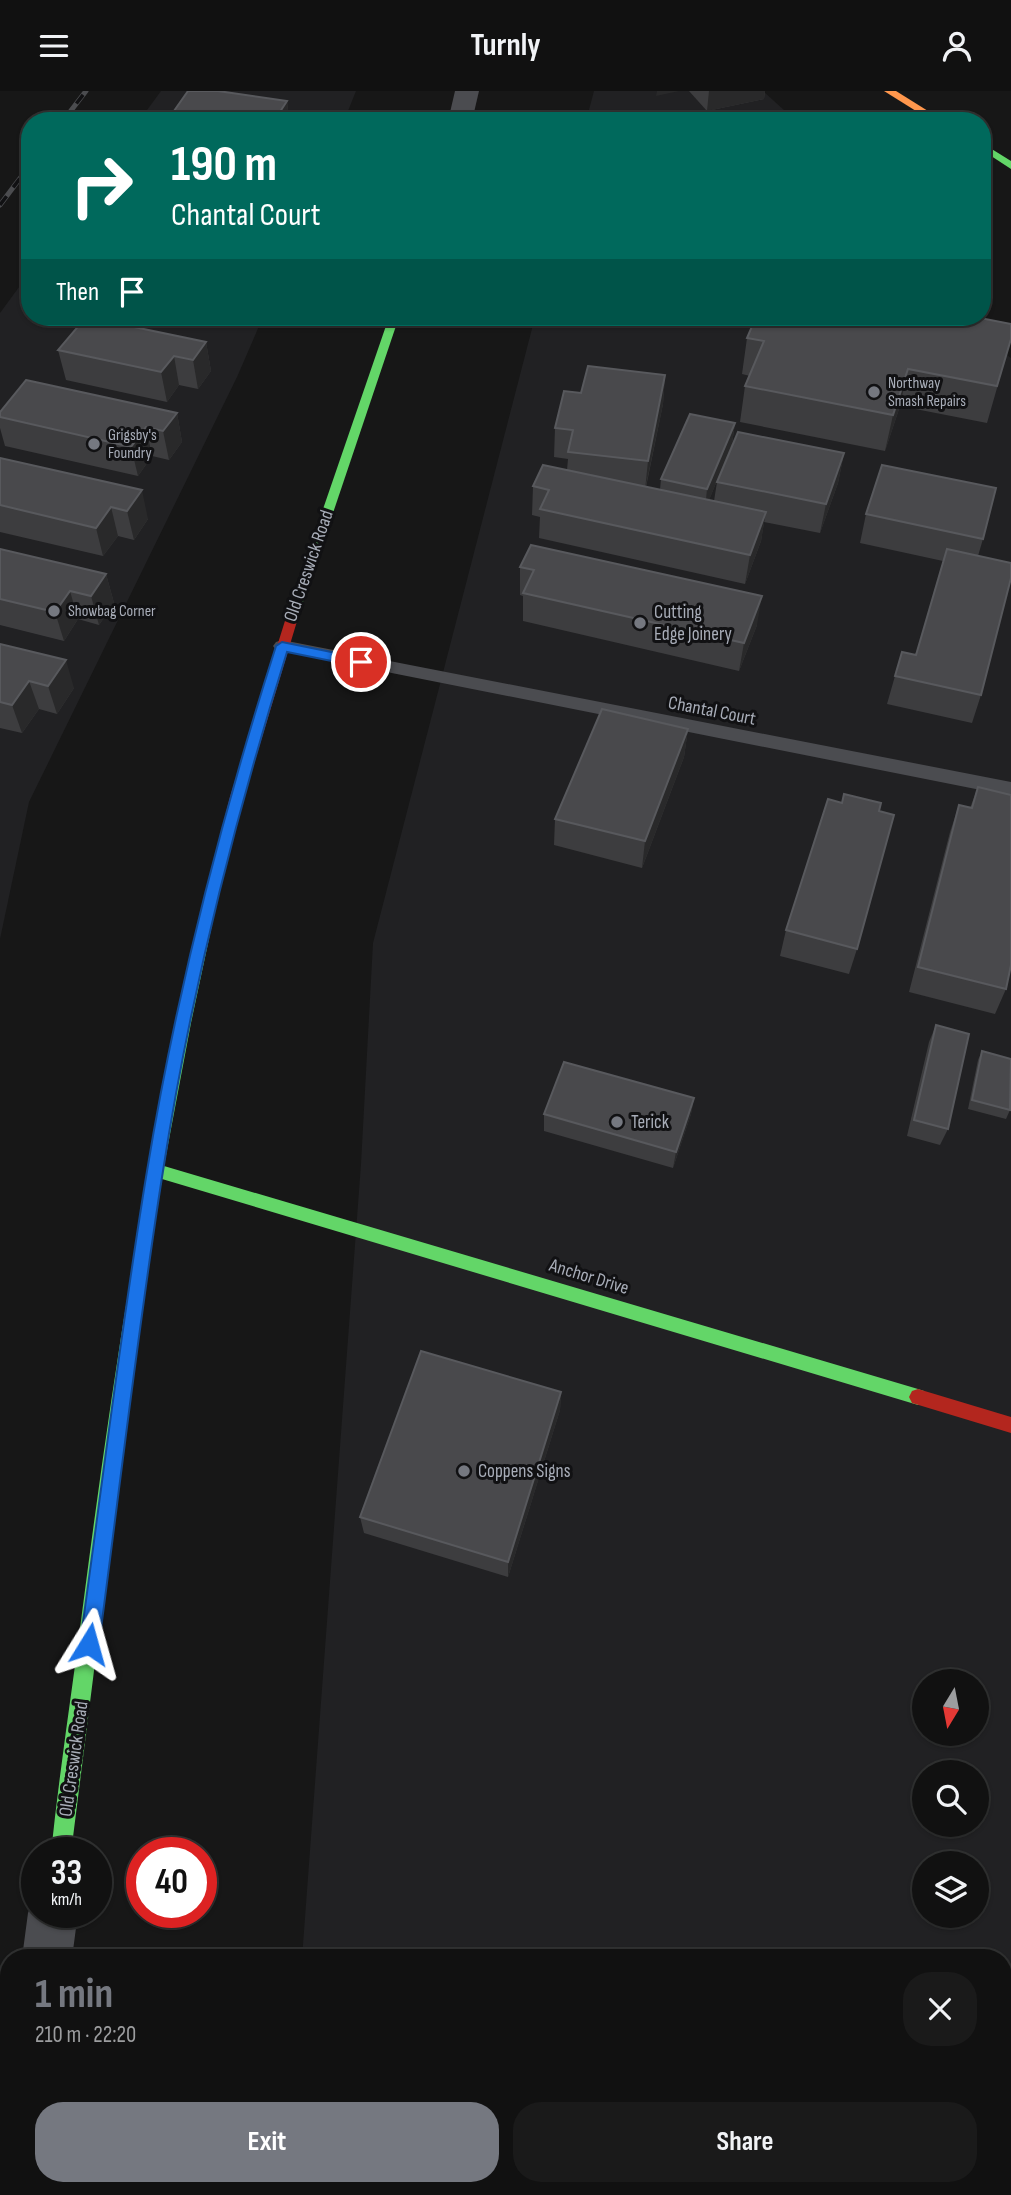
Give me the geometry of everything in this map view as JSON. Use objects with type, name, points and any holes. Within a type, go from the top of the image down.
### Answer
[{"type":"main road","points":[[889,91],[924,112]]},
{"type":"main road","points":[[934,98],[949,112]]},
{"type":"main road","points":[[991,151],[1011,166]]},
{"type":"main road","name":"Old Creswick Road","points":[[63,1837],[155,1170],[197,958],[253,741],[282,646],[391,326]]},
{"type":"main road","name":"Anchor Drive","points":[[155,1170],[1011,1425]]},
{"type":"street","points":[[462,112],[467,91]]},
{"type":"street","points":[[48,1949],[51,1928]]},
{"type":"lane","name":"Chantal Court","points":[[282,646],[1011,789]]},
{"type":"shaded area","points":[[161,91],[356,91],[348,112],[146,112]]},
{"type":"shaded area","points":[[594,91],[763,91],[786,112],[588,112]]},
{"type":"shaded area","points":[[21,284],[21,326],[259,326],[237,377],[29,802],[0,939],[0,313]]},
{"type":"shaded area","points":[[533,326],[970,326],[1011,358],[1011,1949],[303,1949],[361,1164],[373,943]]},
{"type":"building","points":[[188,91],[218,91],[287,101],[280,112],[173,112]]},
{"type":"building","points":[[991,320],[1011,324],[1011,339],[997,386],[908,369],[893,415],[745,386],[764,341],[747,338],[752,326],[991,326]]},
{"type":"building","points":[[78,326],[129,326],[206,342],[193,360],[174,356],[161,372],[58,350]]},
{"type":"building","points":[[588,366],[665,375],[648,461],[568,452],[573,430],[555,428],[564,391],[581,393]]},
{"type":"building","points":[[26,380],[177,413],[163,431],[146,427],[131,447],[0,417],[0,412]]},
{"type":"building","points":[[690,414],[735,423],[707,489],[661,479]]},
{"type":"building","points":[[738,432],[844,453],[826,504],[717,482]]},
{"type":"building","points":[[0,458],[142,490],[127,511],[111,507],[96,528],[0,505]]},
{"type":"building","points":[[543,465],[766,512],[750,555],[540,509],[549,490],[533,486]]},
{"type":"building","points":[[882,465],[996,488],[983,539],[866,514]]},
{"type":"building","points":[[531,545],[762,596],[744,643],[523,593],[534,570],[520,567]]},
{"type":"building","points":[[0,549],[106,574],[91,596],[70,591],[55,612],[0,599]]},
{"type":"building","points":[[947,549],[1011,563],[1011,578],[981,695],[895,676],[902,652],[916,655]]},
{"type":"building","points":[[0,644],[66,660],[48,686],[29,681],[12,705],[0,702]]},
{"type":"building","points":[[602,709],[688,729],[645,841],[555,819]]},
{"type":"building","points":[[978,787],[1011,795],[1011,965],[1006,989],[918,967],[959,805],[972,808]]},
{"type":"building","points":[[844,794],[881,803],[879,811],[894,815],[857,949],[786,930],[828,799],[842,803]]},
{"type":"building","points":[[936,1025],[969,1034],[948,1129],[914,1120]]},
{"type":"building","points":[[982,1051],[1011,1059],[1010,1110],[972,1100]]},
{"type":"building","name":"Terick","points":[[564,1062],[694,1098],[676,1152],[544,1114]]},
{"type":"building","name":"Coppens Signs","points":[[421,1351],[561,1392],[508,1562],[360,1517]]},
{"type":"railway","points":[[70,112],[86,91]]},
{"type":"railway","points":[[0,205],[21,177]]},
{"type":"traffic: fast","points":[[991,152],[1011,166]]},
{"type":"traffic: fast","points":[[295,608],[391,326]]},
{"type":"traffic: fast","points":[[63,1837],[106,1496],[140,1259],[183,1023],[209,906]]},
{"type":"traffic: fast","points":[[155,1170],[918,1397]]},
{"type":"traffic: slow","points":[[889,91],[924,112]]},
{"type":"traffic: jam","points":[[209,906],[237,797],[295,608]]},
{"type":"traffic: jam","points":[[918,1397],[1011,1425]]},
{"type":"place","name":"Northway Smash Repairs","points":[[874,392]]},
{"type":"place","name":"Grigsby's Foundry","points":[[94,444]]},
{"type":"place","name":"Showbag Corner","points":[[54,611]]},
{"type":"place","name":"Cutting Edge Joinery","points":[[640,623]]},
{"type":"place","name":"Terick","points":[[617,1122]]},
{"type":"place","name":"Coppens Signs","points":[[464,1471]]},
{"type":"route","points":[[89,1644],[155,1170],[197,958],[253,741],[282,646],[361,662]]}]
